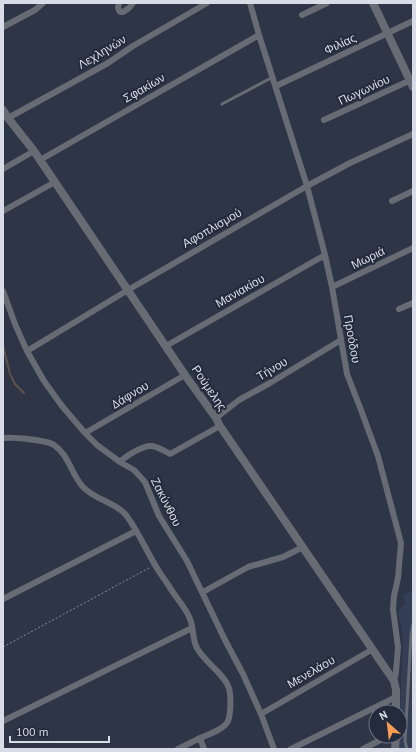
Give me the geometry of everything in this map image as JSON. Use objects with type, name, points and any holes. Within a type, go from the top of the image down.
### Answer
[{"type":"street","points":[[3,27],[35,10],[43,3]]},
{"type":"street","points":[[119,3],[118,8],[120,12],[123,12],[133,3]]},
{"type":"street","name":"Λεχληνών","points":[[8,118],[108,63],[133,46],[207,3]]},
{"type":"street","name":"Προόδου","points":[[250,3],[307,186],[332,287],[347,374],[378,456],[401,543],[398,578],[393,609],[398,647],[394,681]]},
{"type":"street","points":[[302,15],[327,3]]},
{"type":"street","points":[[373,3],[412,82]]},
{"type":"street","name":"Φιλίας","points":[[276,86],[413,21]]},
{"type":"street","name":"Σφακίων","points":[[40,160],[259,35]]},
{"type":"street","name":"Πωγωνίου","points":[[324,120],[412,82]]},
{"type":"street","name":"Ρούμελης","points":[[3,110],[34,151],[394,681]]},
{"type":"street","name":"Αφοπλισμού","points":[[28,351],[128,290],[307,186],[350,162],[413,134]]},
{"type":"street","points":[[3,169],[34,151]]},
{"type":"street","points":[[3,211],[55,182]]},
{"type":"street","points":[[392,201],[413,190]]},
{"type":"street","name":"Μωριά","points":[[332,287],[413,248]]},
{"type":"street","name":"Μανιακίου","points":[[166,346],[325,255]]},
{"type":"street","name":"Ζακύνθου","points":[[3,291],[15,324],[28,351],[44,381],[62,406],[85,434],[97,445],[120,462],[134,470],[145,482],[159,516],[184,556],[243,674],[261,714],[274,749]]},
{"type":"street","points":[[399,309],[413,303]]},
{"type":"street","name":"Τήνου","points":[[120,462],[125,457],[140,449],[151,446],[170,454],[218,422],[239,400],[270,384],[341,340]]},
{"type":"street","name":"Δάφνου","points":[[85,434],[185,375]]},
{"type":"street","points":[[3,438],[24,439],[48,443],[54,445],[63,453],[83,487],[93,495],[122,511],[130,520],[155,565],[190,618],[194,641],[198,649],[227,684],[230,693],[229,717],[226,725],[178,749]]},
{"type":"street","points":[[3,600],[136,532]]},
{"type":"street","points":[[202,592],[248,567],[283,558],[303,547]]},
{"type":"street","points":[[3,721],[192,628]]},
{"type":"street","name":"Μενελάου","points":[[261,714],[373,649]]},
{"type":"street","points":[[394,681],[396,690],[396,704]]},
{"type":"street","points":[[291,749],[396,697]]},
{"type":"street","points":[[200,738],[204,749]]},
{"type":"street","points":[[363,749],[373,744]]},
{"type":"lane","points":[[222,104],[273,77]]},
{"type":"lane","points":[[407,749],[405,741],[413,624]]},
{"type":"path","points":[[3,647],[155,565]]},
{"type":"shaded area","points":[[413,590],[413,749],[399,749],[399,744],[408,744],[408,704],[400,704],[403,636],[398,611],[405,604],[403,595]]},
{"type":"waterway","points":[[3,346],[10,374],[15,384],[24,393]]}]
